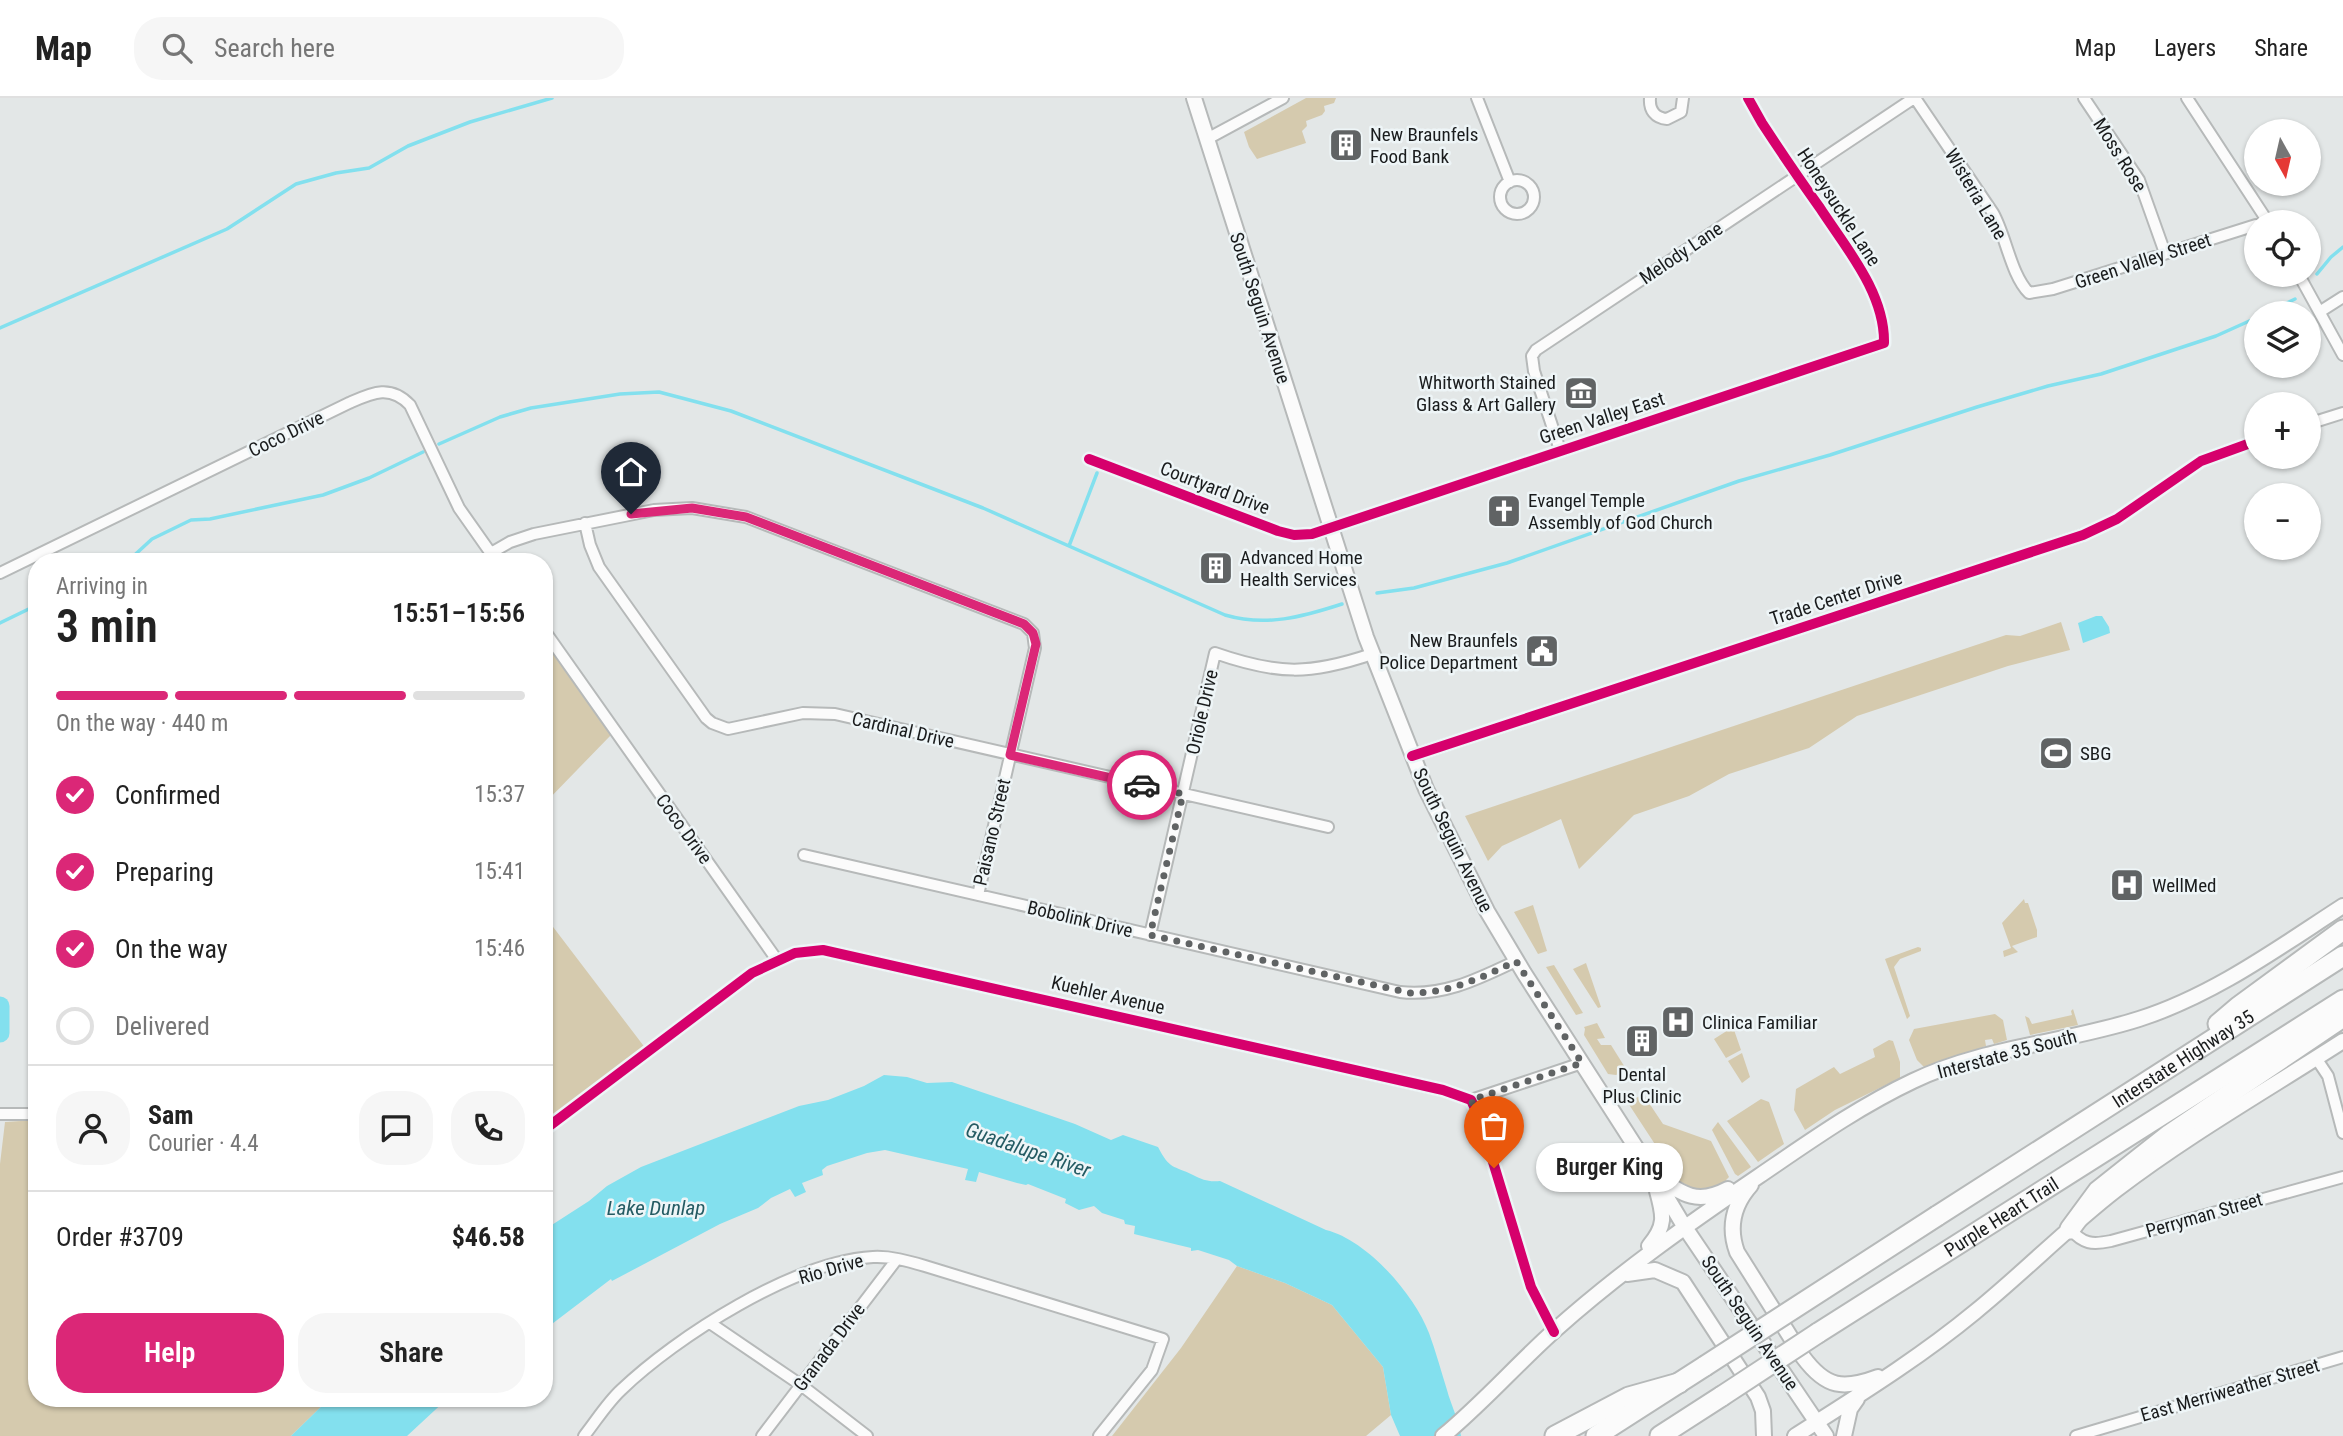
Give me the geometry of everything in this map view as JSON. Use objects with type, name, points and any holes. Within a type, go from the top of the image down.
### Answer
[{"type":"highway","points":[[2171,1067],[2238,1007],[2343,930]]},
{"type":"highway","name":"Interstate Highway 35","points":[[2024,1161],[2343,956]]},
{"type":"highway","name":"Purple Heart Trail","points":[[1660,1436],[2343,1000]]},
{"type":"highway","points":[[2070,1229],[2098,1191],[2141,1157],[2343,1017]]},
{"type":"highway","name":"Purple Heart Trail","points":[[1596,1436],[2024,1161]]},
{"type":"highway","points":[[1555,1436],[1629,1397],[1679,1382]]},
{"type":"main road","name":"South Seguin Avenue","points":[[1194,98],[1372,654],[1412,757],[1460,860],[1516,961],[1684,1226],[1826,1436]]},
{"type":"main road","name":"Interstate 35 South","points":[[1622,1276],[1684,1226],[1868,1104],[1915,1080],[1972,1059],[2106,1029],[2170,1008],[2227,980],[2343,906]]},
{"type":"main road","points":[[1795,1436],[1858,1397],[1973,1314],[2114,1192],[2152,1164],[2343,1041]]},
{"type":"main road","points":[[1653,1174],[1682,1194],[1700,1198],[1715,1195],[1762,1174]]},
{"type":"main road","points":[[1443,1436],[1553,1332],[1622,1276],[1651,1244],[1662,1227],[1662,1208],[1653,1174]]},
{"type":"main road","points":[[1762,1174],[1745,1192],[1737,1206],[1732,1219],[1731,1238],[1737,1252],[1812,1370],[1839,1385],[1848,1386],[1898,1369]]},
{"type":"main road","points":[[1622,1276],[1655,1270],[1684,1282],[1758,1397],[1763,1411],[1764,1436]]},
{"type":"main road","points":[[1844,1436],[1850,1409],[1858,1397]]},
{"type":"street","points":[[1207,139],[1283,98]]},
{"type":"street","points":[[1477,98],[1510,182]]},
{"type":"street","points":[[1650,98],[1653,113],[1667,119],[1681,112],[1683,98]]},
{"type":"street","name":"Honeysuckle Lane","points":[[1748,98],[1864,275],[1878,309],[1884,342]]},
{"type":"street","name":"Melody Lane","points":[[1560,450],[1534,371],[1532,356],[1536,350],[1914,98]]},
{"type":"street","name":"Wisteria Lane","points":[[1914,98],[1993,213],[2020,282],[2029,293]]},
{"type":"street","name":"Moss Rose","points":[[2084,98],[2139,180],[2165,253]]},
{"type":"street","points":[[2202,98],[2189,102],[2256,210]]},
{"type":"street","name":"Green Valley Street","points":[[2029,293],[2053,289],[2244,229]]},
{"type":"street","points":[[2343,297],[2321,311],[2343,355]]},
{"type":"street","name":"Green Valley East","points":[[1330,528],[1884,342]]},
{"type":"street","name":"Coco Drive","points":[[41,553],[349,403],[372,393],[388,392],[400,394],[410,405],[459,508],[491,553]]},
{"type":"street","points":[[2321,420],[2343,413]]},
{"type":"street","name":"Trade Center Drive","points":[[1412,757],[2084,535],[2118,519],[2202,461],[2244,445]]},
{"type":"street","name":"Courtyard Drive","points":[[1089,459],[1287,534],[1312,534],[1330,528]]},
{"type":"street","name":"Paisano Street","points":[[500,553],[522,538],[585,523],[676,508],[729,512],[1024,624],[1033,633],[1036,644],[978,895]]},
{"type":"street","name":"Cardinal Drive","points":[[585,523],[599,567],[712,723],[729,729],[803,713],[835,714],[1328,827]]},
{"type":"street","name":"Coco Drive","points":[[0,573],[28,559]]},
{"type":"street","name":"Coco Drive","points":[[553,643],[777,960]]},
{"type":"street","name":"Oriole Drive","points":[[1150,935],[1215,653],[1263,668],[1295,671],[1328,667],[1372,654]]},
{"type":"street","name":"Bobolink Drive","points":[[804,855],[1410,993],[1431,993],[1460,986],[1516,961]]},
{"type":"street","name":"Kuehler Avenue","points":[[553,1122],[752,973],[795,953],[823,950],[1443,1090],[1471,1100]]},
{"type":"street","points":[[2316,1058],[2328,1076],[2343,1133]]},
{"type":"street","points":[[1553,1332],[1531,1287],[1480,1119],[1471,1100],[1582,1063]]},
{"type":"street","points":[[0,1114],[28,1114]]},
{"type":"street","name":"Perryman Street","points":[[2070,1229],[2083,1242],[2091,1244],[2111,1241],[2343,1177]]},
{"type":"street","name":"Rio Drive","points":[[584,1436],[626,1385],[650,1364],[710,1323],[750,1299],[813,1271],[873,1257],[897,1259],[925,1266],[1163,1339],[1152,1370],[1099,1436]]},
{"type":"street","name":"Granada Drive","points":[[762,1436],[897,1259]]},
{"type":"street","points":[[710,1323],[801,1385],[867,1436]]},
{"type":"street","name":"East Merriweather Street","points":[[2076,1436],[2111,1431],[2343,1357]]},
{"type":"shaded area","points":[[1306,98],[1336,98],[1334,103],[1324,106],[1322,115],[1306,121],[1307,126],[1302,131],[1306,143],[1257,159],[1244,132]]},
{"type":"shaded area","points":[[2061,622],[2070,650],[2008,666],[1857,716],[1809,748],[1729,774],[1689,796],[1634,815],[1579,869],[1561,819],[1502,846],[1488,861],[1465,816],[2006,635],[2020,636]]},
{"type":"shaded area","points":[[553,654],[611,735],[553,795]]},
{"type":"shaded area","points":[[2024,899],[2025,903],[2028,903],[2037,937],[2012,946],[2018,952],[2004,957],[2003,951],[2011,948],[2002,923]]},
{"type":"shaded area","points":[[1533,905],[1547,951],[1538,954],[1514,912]]},
{"type":"shaded area","points":[[553,927],[646,1049],[553,1117]]},
{"type":"shaded area","points":[[1918,947],[1921,951],[1900,959],[1894,967],[1910,1016],[1907,1019],[1885,959]]},
{"type":"shaded area","points":[[1586,963],[1601,1007],[1598,1008],[1573,969]]},
{"type":"shaded area","points":[[1554,965],[1583,1013],[1576,1015],[1546,967]]},
{"type":"shaded area","points":[[2073,1009],[2078,1025],[2030,1035],[2025,1016],[2032,1024],[2072,1015]]},
{"type":"shaded area","points":[[1995,1014],[2003,1020],[2007,1040],[1994,1044],[1992,1039],[1985,1040],[1986,1046],[1924,1067],[1917,1060],[1909,1040],[1914,1029]]},
{"type":"shaded area","points":[[1597,1023],[1605,1038],[1597,1039],[1601,1045],[1611,1045],[1626,1069],[1616,1075],[1608,1074],[1584,1035],[1584,1027]]},
{"type":"shaded area","points":[[1733,1027],[1741,1050],[1726,1058],[1714,1039]]},
{"type":"shaded area","points":[[1889,1040],[1893,1041],[1900,1062],[1900,1078],[1835,1110],[1805,1130],[1794,1110],[1796,1089],[1834,1067],[1840,1074],[1875,1057],[1873,1049]]},
{"type":"shaded area","points":[[1742,1053],[1750,1077],[1742,1083],[1728,1061]]},
{"type":"shaded area","points":[[1643,1094],[1663,1124],[1711,1141],[1729,1177],[1727,1183],[1702,1193],[1679,1181],[1628,1103]]},
{"type":"shaded area","points":[[1761,1099],[1769,1102],[1784,1144],[1758,1162],[1727,1121]]},
{"type":"shaded area","points":[[28,1121],[28,1407],[321,1407],[291,1436],[0,1436],[0,1164],[5,1122]]},
{"type":"shaded area","points":[[1718,1122],[1751,1167],[1738,1176],[1712,1130]]},
{"type":"shaded area","points":[[1237,1266],[1285,1283],[1332,1305],[1383,1367],[1391,1415],[1366,1436],[1112,1436],[1181,1348]]},
{"type":"water","points":[[2102,616],[2110,633],[2083,643],[2078,623]]},
{"type":"water","name":"Lake Dunlap","points":[[884,1075],[907,1077],[927,1083],[952,1082],[1075,1124],[1111,1140],[1123,1135],[1158,1147],[1166,1160],[1176,1168],[1203,1179],[1220,1181],[1342,1236],[1373,1257],[1387,1271],[1401,1286],[1422,1318],[1434,1347],[1461,1436],[1400,1436],[1391,1415],[1383,1367],[1332,1305],[1285,1283],[1237,1266],[1229,1260],[1134,1234],[1135,1226],[1102,1213],[1094,1206],[1079,1210],[1065,1203],[1066,1199],[1028,1184],[979,1172],[976,1182],[965,1180],[968,1169],[885,1150],[827,1166],[822,1170],[823,1175],[802,1183],[806,1192],[795,1197],[790,1189],[758,1208],[720,1224],[612,1281],[611,1279],[553,1323],[553,1224],[607,1186],[641,1167],[799,1106],[828,1100]]},
{"type":"water","points":[[321,1407],[438,1407],[407,1436],[291,1436]]},
{"type":"waterway","points":[[0,328],[227,229],[296,184],[336,173],[369,168],[408,146],[470,122],[552,98]]},
{"type":"waterway","points":[[2321,269],[2343,247]]},
{"type":"waterway","points":[[2291,301],[2295,299]]},
{"type":"waterway","points":[[1377,593],[1414,588],[1507,563],[1739,481],[2048,386],[2101,374],[2216,336],[2244,323]]},
{"type":"waterway","points":[[439,444],[500,417],[531,408],[620,394],[659,392],[731,411],[983,508],[1225,615],[1240,619],[1284,619],[1342,604]]},
{"type":"waterway","points":[[137,553],[152,539],[191,520],[210,519],[323,495],[369,478],[423,452]]},
{"type":"waterway","points":[[1069,546],[1097,473]]},
{"type":"waterway","points":[[0,623],[28,609]]},
{"type":"waterway","points":[[0,1006],[0,1033]]},
{"type":"cycle path","points":[[1089,459],[1278,531],[1294,535],[1312,534],[1884,343],[1878,306],[1862,272],[1748,98]]},
{"type":"cycle path","points":[[1412,756],[2083,535],[2117,519],[2201,461],[2244,445]]},
{"type":"cycle path","points":[[553,1123],[752,973],[795,953],[823,950],[1443,1090],[1471,1100],[1480,1119],[1531,1287],[1554,1332]]},
{"type":"way so far","points":[[1142,785],[1183,794],[1150,935],[1391,991],[1410,993],[1431,993],[1474,982],[1516,961],[1582,1063],[1471,1100],[1480,1119],[1494,1168]]},
{"type":"place","name":"New Braunfels Food Bank","points":[[1346,145]]},
{"type":"place","name":"Whitworth Stained Glass & Art Gallery","points":[[1581,393]]},
{"type":"place","name":"Evangel Temple Assembly of God Church","points":[[1504,511]]},
{"type":"place","name":"Advanced Home Health Services","points":[[1216,568]]},
{"type":"place","name":"New Braunfels Police Department","points":[[1542,651]]},
{"type":"place","name":"SBG","points":[[2056,753]]},
{"type":"place","name":"WellMed","points":[[2127,885]]},
{"type":"place","name":"Clinica Familiar","points":[[1678,1022]]},
{"type":"place","name":"Dental Plus Clinic","points":[[1642,1041]]},
{"type":"place","name":"Burger King","points":[[1494,1168]]},
{"type":"route","points":[[631,514],[676,508],[729,512],[1024,624],[1035,636],[1036,644],[1010,755],[1142,785]]},
{"type":"water label","name":"Guadalupe River","points":[[1028,1150]]}]
